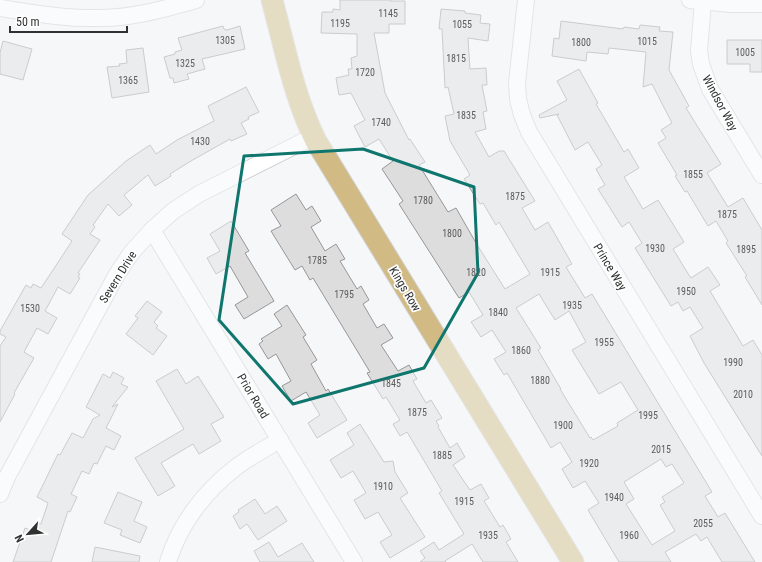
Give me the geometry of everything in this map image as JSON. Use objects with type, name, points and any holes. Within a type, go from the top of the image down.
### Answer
[{"type":"main road","name":"Kings Row","points":[[272,0],[298,97],[305,118],[314,136],[341,184],[573,562]]},
{"type":"street","points":[[0,8],[59,17],[101,18],[141,14],[196,0]]},
{"type":"street","name":"Prince Way","points":[[526,0],[516,83],[522,115],[529,132],[542,156],[762,516]]},
{"type":"street","points":[[697,1],[731,4],[762,4]]},
{"type":"street","name":"Windsor Way","points":[[697,1],[700,37],[699,51],[701,64],[710,89],[762,175]]},
{"type":"street","name":"Severn Drive","points":[[0,494],[7,477],[117,274],[132,252],[152,230],[173,211],[199,194],[314,136]]},
{"type":"street","name":"Prior Road","points":[[152,230],[354,562]]},
{"type":"street","points":[[168,562],[181,530],[195,508],[214,486],[236,467],[280,440]]},
{"type":"highlighted area","points":[[363,149],[474,187],[478,273],[424,368],[293,404],[219,320],[244,156]]},
{"type":"building","points":[[340,0],[405,1],[405,24],[389,24],[389,33],[374,33],[385,93],[409,140],[410,139],[425,162],[419,165],[448,212],[456,208],[505,289],[530,274],[499,222],[496,225],[483,203],[480,204],[464,179],[470,175],[450,141],[445,116],[454,114],[448,87],[445,88],[442,29],[439,29],[441,9],[465,11],[465,13],[481,15],[480,23],[490,24],[488,41],[468,38],[470,69],[486,68],[487,85],[482,85],[487,111],[483,112],[486,129],[475,132],[489,157],[499,151],[504,151],[535,201],[522,208],[535,230],[548,222],[572,264],[566,267],[585,298],[592,294],[712,492],[705,496],[718,517],[725,513],[755,562],[722,562],[707,537],[701,541],[696,534],[665,552],[671,562],[619,562],[588,510],[599,503],[585,481],[573,488],[562,469],[572,462],[560,442],[551,448],[507,373],[504,375],[494,359],[506,352],[492,330],[481,337],[471,322],[483,315],[469,292],[459,298],[399,204],[403,201],[382,169],[393,161],[379,139],[365,147],[354,126],[365,120],[351,93],[339,95],[336,78],[349,75],[348,69],[352,69],[351,58],[357,56],[357,34],[321,33],[322,12],[333,12],[333,9],[340,10]],"holes":[[[539,294],[555,320],[569,311],[586,342],[572,350],[599,394],[621,382],[638,410],[617,423],[618,426],[593,440],[591,437],[590,438],[560,389],[538,350],[541,348],[516,308]],[[661,459],[666,467],[672,464],[684,483],[662,497],[665,502],[660,505],[675,531],[652,545],[626,504],[634,499],[624,482]]]},
{"type":"building","points":[[561,21],[623,29],[624,27],[639,29],[640,25],[660,27],[659,31],[673,32],[669,70],[689,106],[686,108],[721,164],[707,173],[728,207],[743,198],[762,230],[762,305],[745,277],[747,276],[726,243],[728,241],[716,221],[708,226],[687,191],[685,192],[675,176],[677,175],[658,143],[666,138],[661,130],[672,123],[652,84],[643,87],[646,52],[609,48],[608,54],[587,52],[586,61],[552,56],[554,38],[559,39]]},
{"type":"building","points":[[223,26],[224,29],[227,30],[240,26],[245,49],[202,59],[205,69],[187,74],[189,79],[174,83],[173,78],[170,78],[164,57],[182,50],[178,38]]},
{"type":"building","points":[[727,40],[762,40],[762,72],[750,72],[750,64],[727,64]]},
{"type":"building","points":[[3,41],[32,49],[23,80],[0,74],[0,53]]},
{"type":"building","points":[[143,48],[149,92],[112,98],[107,67],[120,66],[119,64],[127,63],[126,50]]},
{"type":"building","points":[[579,69],[598,103],[596,104],[624,152],[628,149],[639,168],[624,177],[643,209],[658,200],[684,242],[673,249],[691,278],[708,267],[720,285],[710,291],[743,346],[753,340],[762,355],[762,456],[704,363],[690,336],[703,328],[690,307],[683,311],[678,302],[671,306],[635,248],[642,243],[629,222],[622,227],[598,189],[605,185],[596,169],[602,165],[588,142],[575,150],[557,115],[559,114],[540,118],[539,115],[567,100],[557,81]]},
{"type":"building","points":[[246,87],[259,112],[248,117],[249,119],[241,123],[247,134],[231,141],[230,139],[191,161],[170,174],[171,176],[155,186],[148,175],[124,195],[132,205],[119,216],[108,204],[93,225],[95,227],[90,234],[100,240],[78,273],[80,274],[78,277],[80,278],[70,294],[58,287],[45,311],[57,318],[48,334],[37,328],[24,352],[34,358],[14,393],[15,394],[0,422],[0,346],[6,337],[0,334],[0,331],[26,285],[31,288],[33,284],[41,288],[72,241],[62,234],[88,195],[126,161],[150,145],[156,154],[177,140],[214,121],[208,106]]},
{"type":"building","points":[[296,194],[306,210],[312,206],[321,221],[311,227],[325,251],[336,244],[345,259],[340,261],[357,289],[361,286],[369,300],[363,304],[377,328],[384,324],[393,338],[381,345],[398,371],[409,365],[417,379],[413,381],[426,403],[431,400],[442,418],[436,421],[450,448],[457,443],[465,457],[453,465],[470,490],[481,484],[489,498],[484,501],[500,527],[503,525],[511,539],[506,542],[518,562],[483,562],[472,544],[445,561],[446,562],[420,562],[425,558],[420,551],[434,542],[439,550],[464,534],[439,493],[442,491],[407,432],[400,436],[393,424],[400,420],[386,397],[383,399],[367,373],[370,372],[313,278],[310,280],[302,266],[295,270],[271,231],[281,226],[271,210]]},
{"type":"building","points":[[231,221],[249,251],[245,253],[274,301],[244,319],[235,305],[248,297],[230,266],[216,274],[207,258],[220,251],[210,234]]},
{"type":"building","points":[[147,301],[162,312],[154,322],[158,326],[156,328],[167,336],[153,355],[126,334],[138,318],[135,316]]},
{"type":"building","points":[[287,305],[306,335],[303,337],[317,360],[311,364],[326,391],[328,389],[347,420],[317,438],[308,423],[320,415],[306,392],[291,401],[282,386],[291,381],[276,354],[268,359],[259,344],[263,341],[261,339],[282,326],[274,314]]},
{"type":"building","points":[[177,369],[186,384],[198,376],[224,417],[211,424],[221,441],[199,454],[193,444],[161,463],[175,486],[158,496],[135,458],[184,429],[156,381]]},
{"type":"building","points":[[113,372],[124,378],[121,384],[128,387],[112,407],[118,404],[106,428],[121,436],[114,450],[106,446],[97,464],[94,463],[89,474],[82,471],[71,494],[77,497],[70,512],[68,511],[51,562],[13,562],[25,528],[36,532],[38,523],[41,524],[48,503],[37,497],[58,454],[60,455],[72,433],[83,438],[93,419],[100,415],[86,407],[103,374],[110,378]]},
{"type":"building","points":[[360,424],[384,462],[393,461],[395,472],[408,493],[400,498],[425,537],[390,558],[380,542],[392,535],[378,512],[365,519],[354,500],[366,493],[353,471],[341,478],[330,460],[354,445],[347,433]]},
{"type":"building","points":[[118,492],[142,502],[134,521],[147,527],[140,543],[120,535],[122,530],[104,523]]},
{"type":"building","points":[[255,499],[265,514],[277,506],[287,521],[258,540],[247,524],[240,529],[233,516],[239,512],[238,510]]},
{"type":"building","points":[[269,542],[278,557],[302,543],[314,562],[260,562],[254,551]]},
{"type":"building","points":[[95,547],[140,556],[139,562],[92,562]]}]
